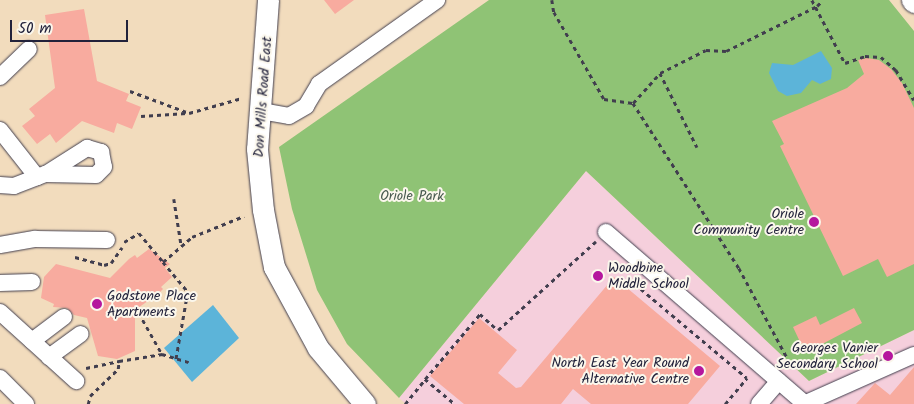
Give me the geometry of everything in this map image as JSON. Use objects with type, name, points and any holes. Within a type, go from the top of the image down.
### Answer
[{"type":"main road","name":"Don Mills Road East","points":[[268,0],[257,149],[263,210],[274,267],[318,348],[365,404]]},
{"type":"street","points":[[261,111],[289,116],[306,106],[319,84],[437,0]]},
{"type":"street","points":[[0,77],[29,49]]},
{"type":"street","points":[[0,130],[41,176],[14,186],[0,185]]},
{"type":"street","points":[[606,232],[653,275],[805,404],[914,355]]},
{"type":"street","points":[[0,245],[35,239],[107,240]]},
{"type":"street","points":[[0,283],[32,282]]},
{"type":"street","points":[[0,312],[71,377]]},
{"type":"street","points":[[32,341],[64,317]]},
{"type":"street","points":[[49,357],[81,334]]},
{"type":"street","points":[[0,378],[26,404]]},
{"type":"street","points":[[759,404],[777,379]]},
{"type":"path","points":[[552,0],[554,12],[604,99],[633,104],[739,268],[790,363],[777,379]]},
{"type":"path","points":[[812,0],[817,6],[845,63],[865,56],[881,57],[896,70],[914,100]]},
{"type":"path","points":[[633,104],[660,73],[706,50],[726,50],[817,6],[823,0]]},
{"type":"path","points":[[660,73],[697,147]]},
{"type":"path","points":[[130,90],[189,113]]},
{"type":"path","points":[[141,116],[189,113],[242,98]]},
{"type":"path","points":[[174,198],[181,243]]},
{"type":"path","points":[[192,236],[244,216]]},
{"type":"path","points":[[404,404],[480,314],[498,330],[606,232]]},
{"type":"path","points":[[163,262],[188,292],[176,360]]},
{"type":"path","points":[[653,275],[641,289],[747,378]]},
{"type":"path","points":[[139,313],[163,355]]},
{"type":"path","points":[[71,377],[119,361],[163,355],[189,362]]},
{"type":"path","points":[[88,404],[90,396],[118,369],[119,361]]},
{"type":"path","points":[[726,404],[759,363]]},
{"type":"path","points":[[425,379],[455,404]]},
{"type":"shaded area","name":"Woodbine Middle School","points":[[586,171],[809,381],[914,330],[914,404],[406,404],[399,398]]},
{"type":"green space","name":"Oriole Park","points":[[489,0],[889,0],[914,31],[914,330],[809,381],[586,171],[399,398],[347,344],[317,290],[292,209],[279,147]]},
{"type":"water","points":[[821,51],[832,68],[831,79],[820,84],[812,80],[801,93],[787,96],[778,91],[769,73],[772,63],[793,65]]},
{"type":"water","points":[[213,305],[239,338],[192,382],[164,348]]},
{"type":"building","points":[[324,0],[354,0],[335,14]]},
{"type":"building","points":[[84,9],[97,81],[129,94],[126,101],[141,107],[132,129],[117,123],[114,133],[82,121],[56,143],[50,134],[37,144],[22,126],[35,116],[29,109],[55,88],[45,15]]},
{"type":"building","name":"Oriole Community Centre","points":[[867,58],[879,60],[891,69],[902,83],[914,108],[914,264],[887,277],[878,259],[843,276],[780,146],[784,144],[772,121],[847,88],[864,74],[858,60]]},
{"type":"building","name":"Godstone Place Apartments","points":[[149,249],[170,264],[165,268],[172,277],[161,287],[163,289],[158,294],[135,310],[135,351],[117,359],[98,356],[87,318],[74,315],[67,308],[53,307],[54,304],[41,298],[44,277],[56,264],[110,278],[129,259],[135,255],[137,258]]},
{"type":"building","points":[[614,277],[720,366],[688,404],[591,404],[573,389],[561,404],[464,404],[430,376],[479,318],[517,350],[498,373],[516,388],[521,387]]},
{"type":"building","points":[[854,308],[862,323],[809,351],[805,343],[801,344],[793,327],[816,316],[820,325]]},
{"type":"building","points":[[914,367],[914,404],[856,404],[875,383],[890,395]]},
{"type":"place","name":"Oriole Community Centre","points":[[814,222]]},
{"type":"place","name":"Woodbine Middle School","points":[[598,276]]},
{"type":"place","name":"Godstone Place Apartments","points":[[97,304]]},
{"type":"place","name":"Georges Vanier Secondary School","points":[[888,356]]},
{"type":"place","name":"North East Year Round Alternative Centre","points":[[699,371]]}]
